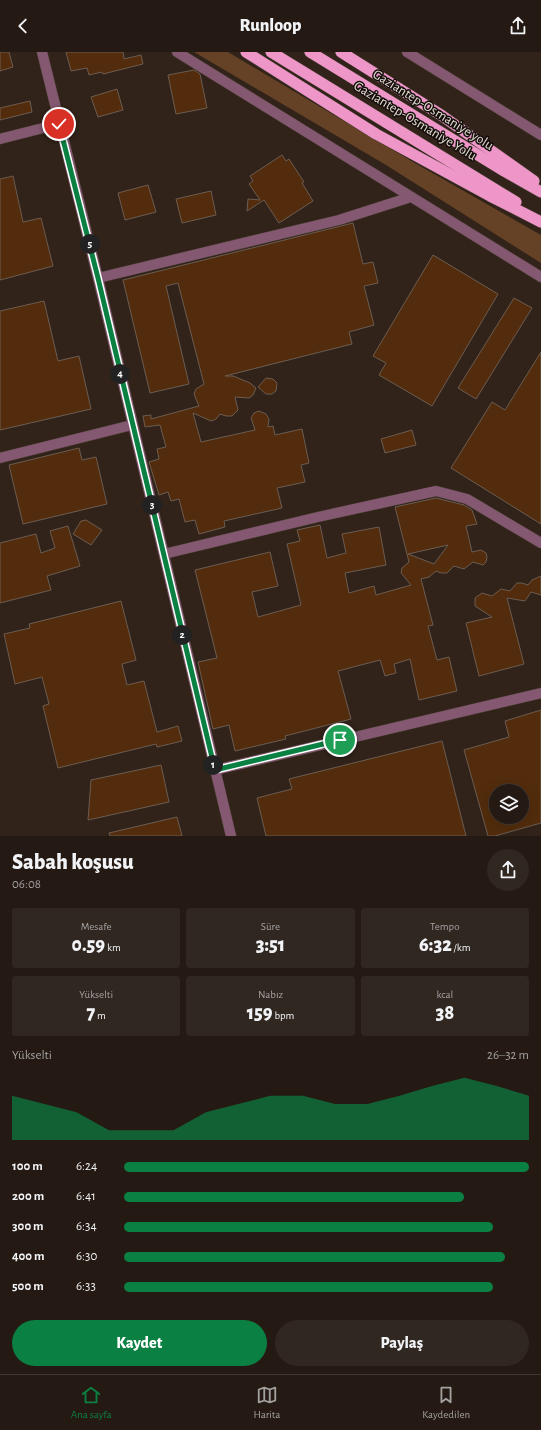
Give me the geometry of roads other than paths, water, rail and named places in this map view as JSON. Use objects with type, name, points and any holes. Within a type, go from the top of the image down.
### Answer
[{"type":"highway","points":[[246,52],[376,134],[490,196],[541,220]]},
{"type":"highway","name":"Gaziantep-Osmaniye Yolu","points":[[271,52],[480,179],[541,220]]},
{"type":"highway","name":"Gaziantep-Osmaniye yolu","points":[[310,52],[504,172],[541,192]]},
{"type":"highway","points":[[341,52],[441,115],[541,186]]},
{"type":"street","points":[[42,52],[98,278],[132,426],[231,836]]},
{"type":"street","points":[[177,52],[541,277]]},
{"type":"street","points":[[407,52],[541,135]]},
{"type":"street","points":[[0,140],[59,124]]},
{"type":"street","points":[[98,278],[339,220],[411,197]]},
{"type":"street","points":[[0,458],[132,426]]},
{"type":"street","points":[[164,554],[318,517],[436,491],[467,499],[541,543]]},
{"type":"street","points":[[215,770],[541,693]]}]
